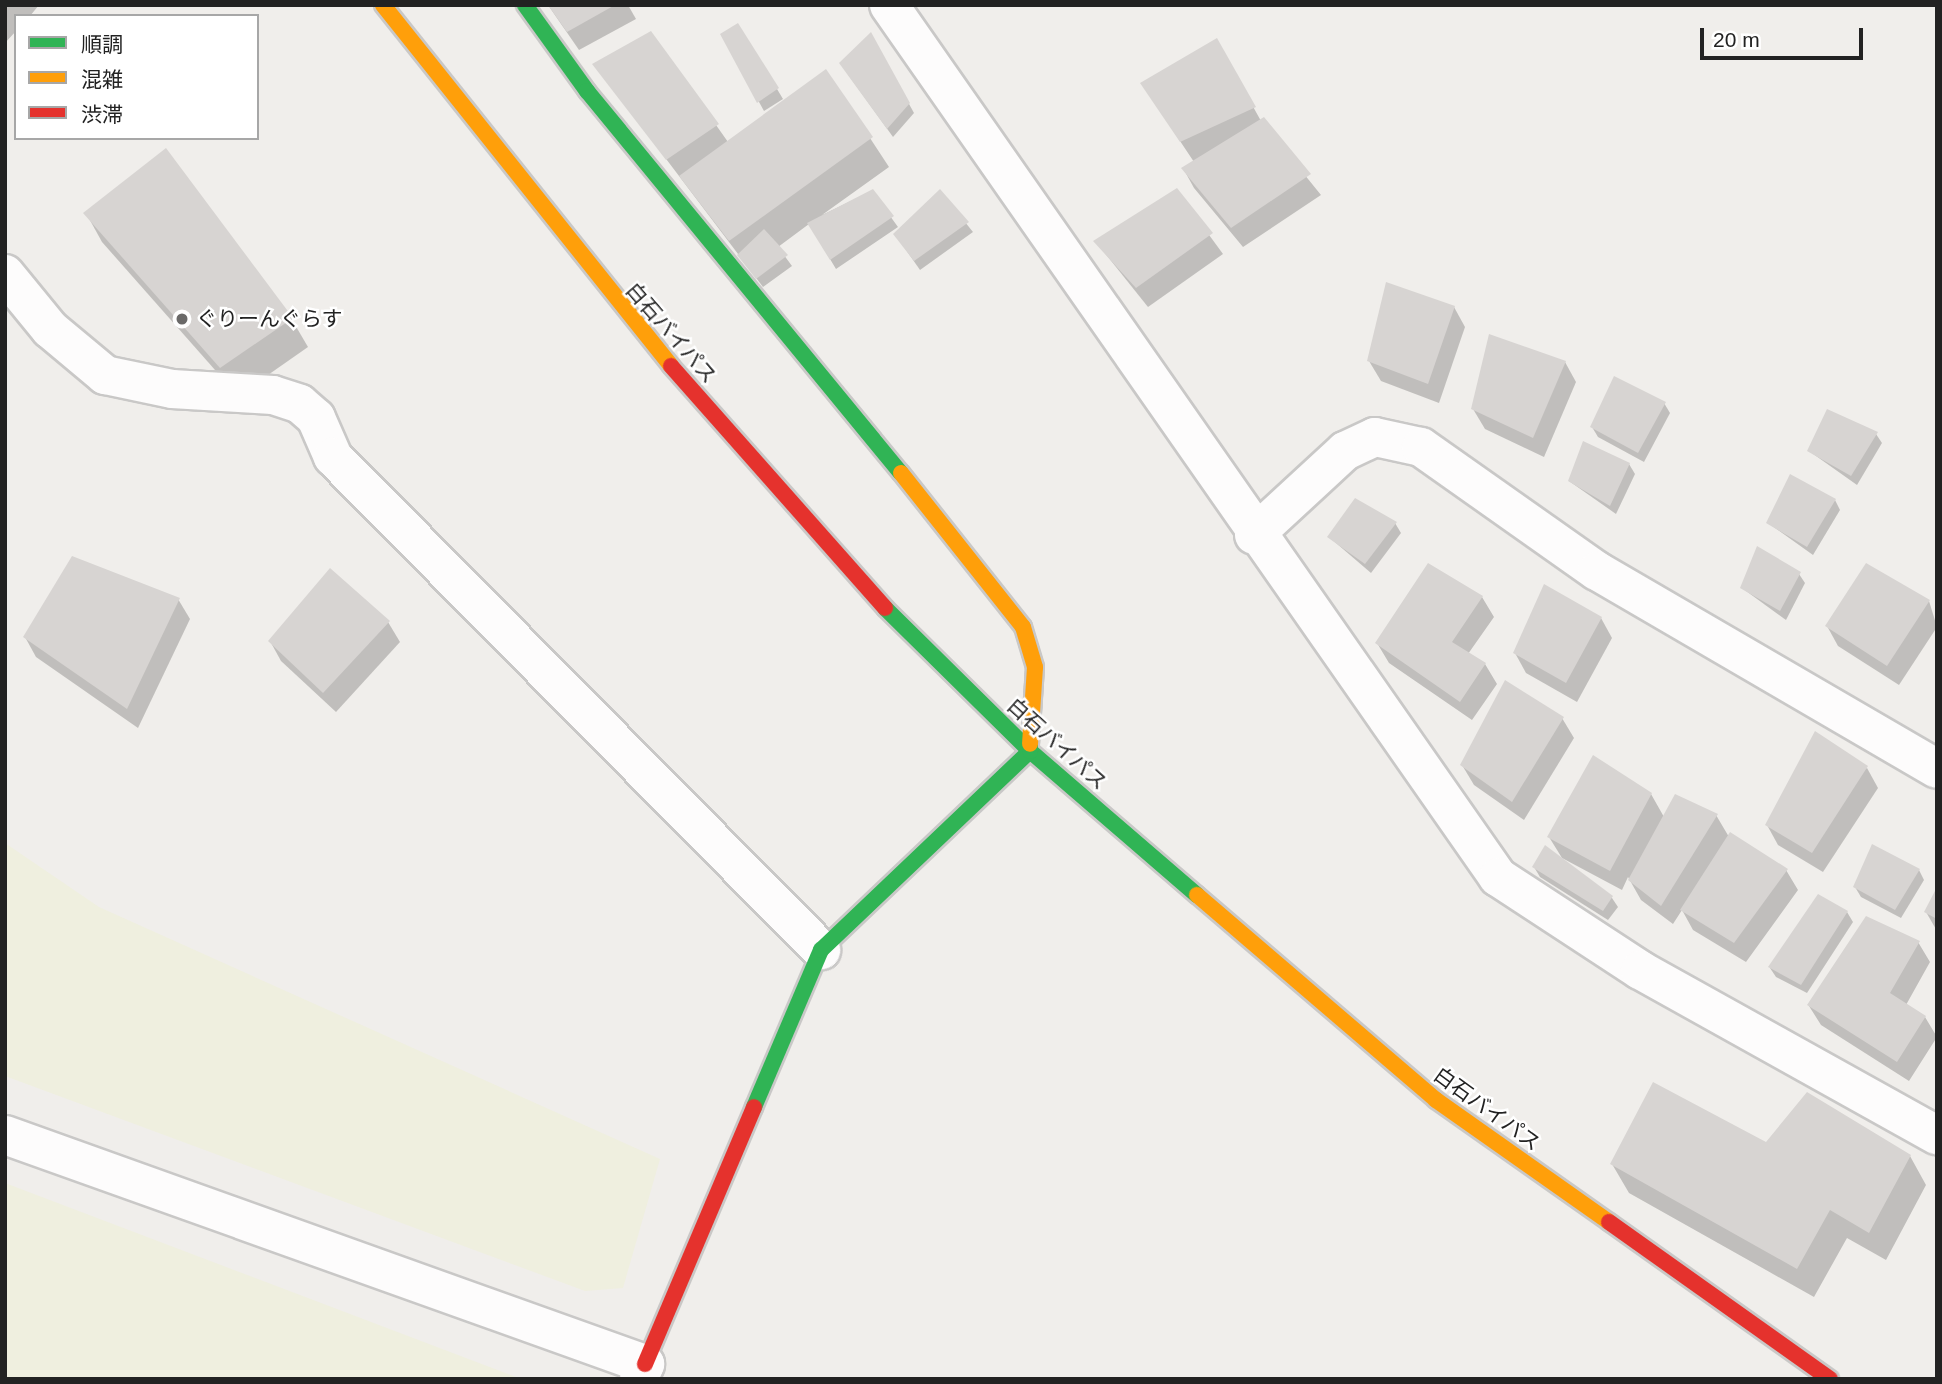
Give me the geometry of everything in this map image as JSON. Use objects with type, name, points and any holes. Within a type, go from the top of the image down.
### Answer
[{"type":"main road","name":"白石バイパス","points":[[383,5],[614,301],[885,608],[1030,751],[1436,1100],[1830,1379]]},
{"type":"main road","points":[[524,5],[587,91],[1016,615],[1035,667],[1030,751],[821,950],[642,1371]]},
{"type":"street","points":[[889,5],[1254,536],[1498,877],[1640,970],[1937,1135]]},
{"type":"street","points":[[5,274],[50,329],[106,375],[172,388],[273,395],[300,404],[316,418],[333,457],[821,950]]},
{"type":"street","points":[[1254,536],[1345,451],[1375,437],[1421,447],[1597,571],[1937,769]]},
{"type":"street","points":[[5,1135],[642,1371]]},
{"type":"green space","points":[[5,843],[99,907],[660,1159],[623,1288],[585,1291],[5,1076]]},
{"type":"green space","points":[[5,1183],[521,1379],[5,1379]]},
{"type":"building","points":[[548,5],[615,5],[567,32]]},
{"type":"building","points":[[738,23],[779,88],[757,103],[720,34]]},
{"type":"building","points":[[651,31],[719,124],[666,160],[592,64]]},
{"type":"building","points":[[871,32],[910,103],[887,129],[839,63]]},
{"type":"building","points":[[1217,38],[1256,107],[1180,142],[1140,83]]},
{"type":"building","points":[[826,69],[873,137],[729,241],[679,176]]},
{"type":"building","points":[[1264,117],[1311,174],[1231,228],[1181,168]]},
{"type":"building","points":[[166,148],[293,318],[220,368],[83,213]]},
{"type":"building","points":[[1177,188],[1213,233],[1136,288],[1093,241]]},
{"type":"building","points":[[873,189],[894,216],[830,260],[807,223]]},
{"type":"building","points":[[940,189],[969,222],[914,261],[893,234]]},
{"type":"building","points":[[764,229],[788,255],[756,279],[737,255]]},
{"type":"building","points":[[1386,282],[1455,306],[1428,384],[1367,361]]},
{"type":"building","points":[[1489,334],[1566,361],[1533,438],[1471,409]]},
{"type":"building","points":[[1614,376],[1666,402],[1638,453],[1590,427]]},
{"type":"building","points":[[1827,409],[1878,432],[1851,476],[1807,451]]},
{"type":"building","points":[[1583,441],[1630,463],[1610,506],[1568,481]]},
{"type":"building","points":[[1790,474],[1836,499],[1807,547],[1766,523]]},
{"type":"building","points":[[1355,498],[1397,522],[1365,564],[1327,537]]},
{"type":"building","points":[[1757,546],[1801,572],[1780,611],[1740,588]]},
{"type":"building","points":[[72,556],[180,598],[127,709],[23,637]]},
{"type":"building","points":[[1428,563],[1483,596],[1452,642],[1486,663],[1460,702],[1375,643]]},
{"type":"building","points":[[1866,563],[1930,600],[1887,666],[1825,626]]},
{"type":"building","points":[[330,568],[390,621],[323,693],[268,641]]},
{"type":"building","points":[[1544,584],[1602,617],[1566,683],[1513,653]]},
{"type":"building","points":[[1505,680],[1564,717],[1512,802],[1460,765]]},
{"type":"building","points":[[1815,731],[1868,766],[1812,853],[1765,825]]},
{"type":"building","points":[[1593,755],[1652,793],[1610,871],[1547,837]]},
{"type":"building","points":[[1675,794],[1718,814],[1661,906],[1628,880]]},
{"type":"building","points":[[1730,832],[1788,869],[1734,943],[1680,910]]},
{"type":"building","points":[[1872,844],[1920,869],[1895,910],[1853,887]]},
{"type":"building","points":[[1545,845],[1613,896],[1603,911],[1532,867]]},
{"type":"building","points":[[1937,887],[1937,919],[1924,912]]},
{"type":"building","points":[[1818,894],[1848,911],[1801,985],[1768,967]]},
{"type":"building","points":[[1866,916],[1920,941],[1890,993],[1926,1016],[1897,1062],[1807,1005]]},
{"type":"building","points":[[1653,1082],[1766,1142],[1807,1092],[1911,1155],[1869,1233],[1830,1210],[1797,1269],[1610,1164]]},
{"type":"traffic: fast","points":[[525,5],[587,91],[901,473]]},
{"type":"traffic: fast","points":[[885,608],[1030,751],[1197,895]]},
{"type":"traffic: fast","points":[[754,1107],[821,950],[1030,751],[1030,744]]},
{"type":"traffic: slow","points":[[383,5],[671,366]]},
{"type":"traffic: slow","points":[[901,473],[1023,627],[1035,667],[1030,744]]},
{"type":"traffic: slow","points":[[1197,895],[1436,1100],[1609,1222]]},
{"type":"traffic: jam","points":[[671,366],[885,608]]},
{"type":"traffic: jam","points":[[645,1364],[754,1107]]},
{"type":"traffic: jam","points":[[1609,1222],[1830,1379]]},
{"type":"place","name":"ぐりーんぐらす","points":[[182,319]]}]
